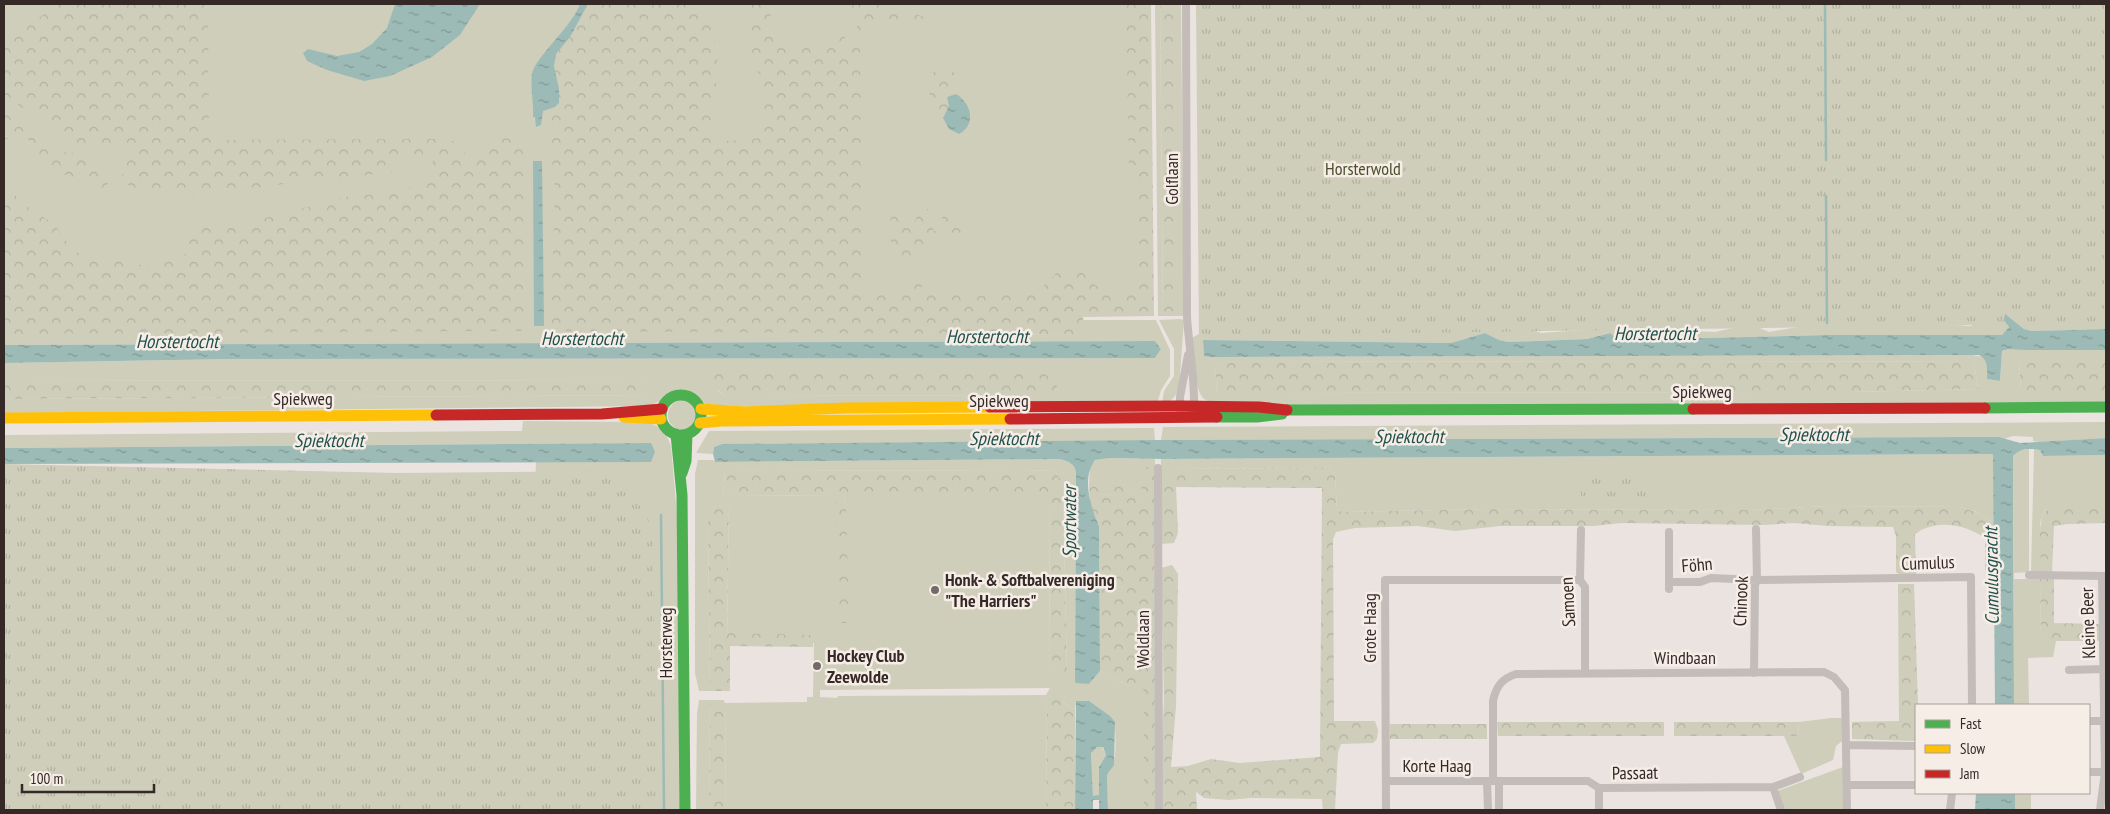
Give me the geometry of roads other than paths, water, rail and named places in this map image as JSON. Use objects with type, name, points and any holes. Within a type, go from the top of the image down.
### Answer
[{"type":"main road","points":[[681,394],[690,396],[697,401],[701,409],[700,423],[697,428],[681,434],[669,431],[662,414],[666,401],[673,396],[681,394]]},
{"type":"main road","name":"Spiekweg","points":[[701,409],[746,412],[846,408],[1194,412],[1259,407],[1298,411],[2106,407]]},
{"type":"main road","name":"Spiekweg","points":[[700,423],[722,420],[1180,412]]},
{"type":"main road","name":"Spiekweg","points":[[4,418],[662,414]]},
{"type":"main road","name":"Horsterweg","points":[[681,434],[678,460],[682,475],[685,810]]},
{"type":"street","name":"Golflaan","points":[[1186,4],[1189,353],[1194,379],[1194,412]]},
{"type":"street","name":"Golflaan","points":[[1180,412],[1183,376],[1189,353]]},
{"type":"street","name":"Woldlaan","points":[[1158,468],[1159,810]]},
{"type":"street","name":"Chinook","points":[[1754,673],[1755,585],[1757,580],[1756,529]]},
{"type":"street","name":"Samoen","points":[[1580,530],[1580,580],[1584,587],[1585,673]]},
{"type":"street","name":"Föhn","points":[[1669,532],[1669,586],[1700,582],[1711,578],[1757,580]]},
{"type":"street","name":"Kleine Beer","points":[[2030,575],[2104,576],[2105,772],[2102,806]]},
{"type":"street","name":"Cumulus","points":[[1757,580],[1971,577],[1972,704]]},
{"type":"street","name":"Grote Haag","points":[[1386,810],[1385,580],[1580,580]]},
{"type":"street","name":"Kleine Beer","points":[[2069,670],[2104,669]]},
{"type":"street","name":"Windbaan","points":[[1488,810],[1493,781],[1493,702],[1496,690],[1506,677],[1516,674],[1824,672],[1834,677],[1845,690],[1848,810]]},
{"type":"street","points":[[2090,721],[2105,720]]},
{"type":"street","points":[[1847,745],[1915,746]]},
{"type":"street","points":[[2090,772],[2105,772]]},
{"type":"street","name":"Passaat","points":[[1493,781],[1588,781],[1599,788],[1773,787],[1800,777]]},
{"type":"street","name":"Korte Haag","points":[[1386,781],[1493,781]]},
{"type":"street","name":"Windbaan","points":[[1493,781],[1499,810]]},
{"type":"street","points":[[1847,785],[1915,785]]},
{"type":"street","points":[[1773,787],[1782,810]]},
{"type":"street","points":[[1599,788],[1599,810]]},
{"type":"street","points":[[1950,810],[1952,794]]},
{"type":"water","points":[[395,4],[480,4],[460,35],[432,57],[390,76],[364,81],[327,70],[307,61],[303,53],[308,49],[337,56],[359,52],[372,44],[387,28]]},
{"type":"water","points":[[580,4],[588,4],[570,37],[556,54],[554,66],[559,89],[559,103],[555,107],[543,111],[541,125],[536,127],[535,117],[533,117],[532,74],[540,59],[570,22]]},
{"type":"water","points":[[956,94],[965,103],[970,114],[968,125],[959,134],[949,129],[943,118],[949,106],[947,97]]},
{"type":"water","points":[[533,161],[542,161],[544,326],[534,326]]},
{"type":"water","points":[[2005,314],[2024,329],[2032,331],[2106,329],[2106,350],[2008,349],[2002,351],[2000,381],[1987,379],[1986,362],[1979,355],[1211,357],[1204,356],[1203,340],[1451,343],[1485,333],[1508,342],[1587,339],[1610,333],[1619,340],[1627,340],[1642,327],[1662,339],[1827,335],[2002,335],[2009,327],[2004,320]]},
{"type":"water","points":[[1155,341],[1161,349],[1155,358],[231,359],[4,363],[4,345]]},
{"type":"water","points":[[1999,437],[2020,443],[2106,438],[2106,455],[2043,456],[2040,450],[2029,449],[2019,451],[2013,456],[2014,704],[1995,704],[1993,454],[1110,458],[1095,460],[1091,468],[1088,484],[1093,510],[1099,526],[1100,671],[1089,684],[1076,683],[1075,681],[1076,472],[1071,463],[1060,459],[715,462],[713,454],[714,447],[722,444],[1161,440]]},
{"type":"water","points":[[651,443],[655,452],[651,462],[4,464],[4,448]]},
{"type":"water","points":[[1076,701],[1089,701],[1110,716],[1115,722],[1114,765],[1107,775],[1108,810],[1099,810],[1099,800],[1093,800],[1093,810],[1075,810]],"holes":[[[1097,747],[1103,747],[1106,755],[1099,767],[1099,795],[1093,796],[1091,753]]]},
{"type":"water","points":[[1976,794],[2015,794],[2015,810],[1975,810]]},
{"type":"waterway","points":[[1825,4],[1826,160]]},
{"type":"waterway","points":[[1826,196],[1827,323]]},
{"type":"waterway","points":[[661,515],[664,810]]},
{"type":"place","name":"Honk- & Softbalvereniging \"The Harriers\"","points":[[935,590]]},
{"type":"place","name":"Hockey Club Zeewolde","points":[[817,666]]},
{"type":"park label","name":"Horsterwold","points":[[1363,169]]},
{"type":"water label","name":"Horstertocht","points":[[1655,333]]},
{"type":"water label","name":"Horstertocht","points":[[987,336]]},
{"type":"water label","name":"Horstertocht","points":[[582,338]]},
{"type":"water label","name":"Horstertocht","points":[[177,341]]},
{"type":"water label","name":"Spiektocht","points":[[1814,434]]},
{"type":"water label","name":"Spiektocht","points":[[1409,436]]},
{"type":"water label","name":"Spiektocht","points":[[1004,438]]},
{"type":"water label","name":"Spiektocht","points":[[329,440]]},
{"type":"water label","name":"Sportwater","points":[[1069,522]]},
{"type":"water label","name":"Cumulusgracht","points":[[1991,576]]}]
